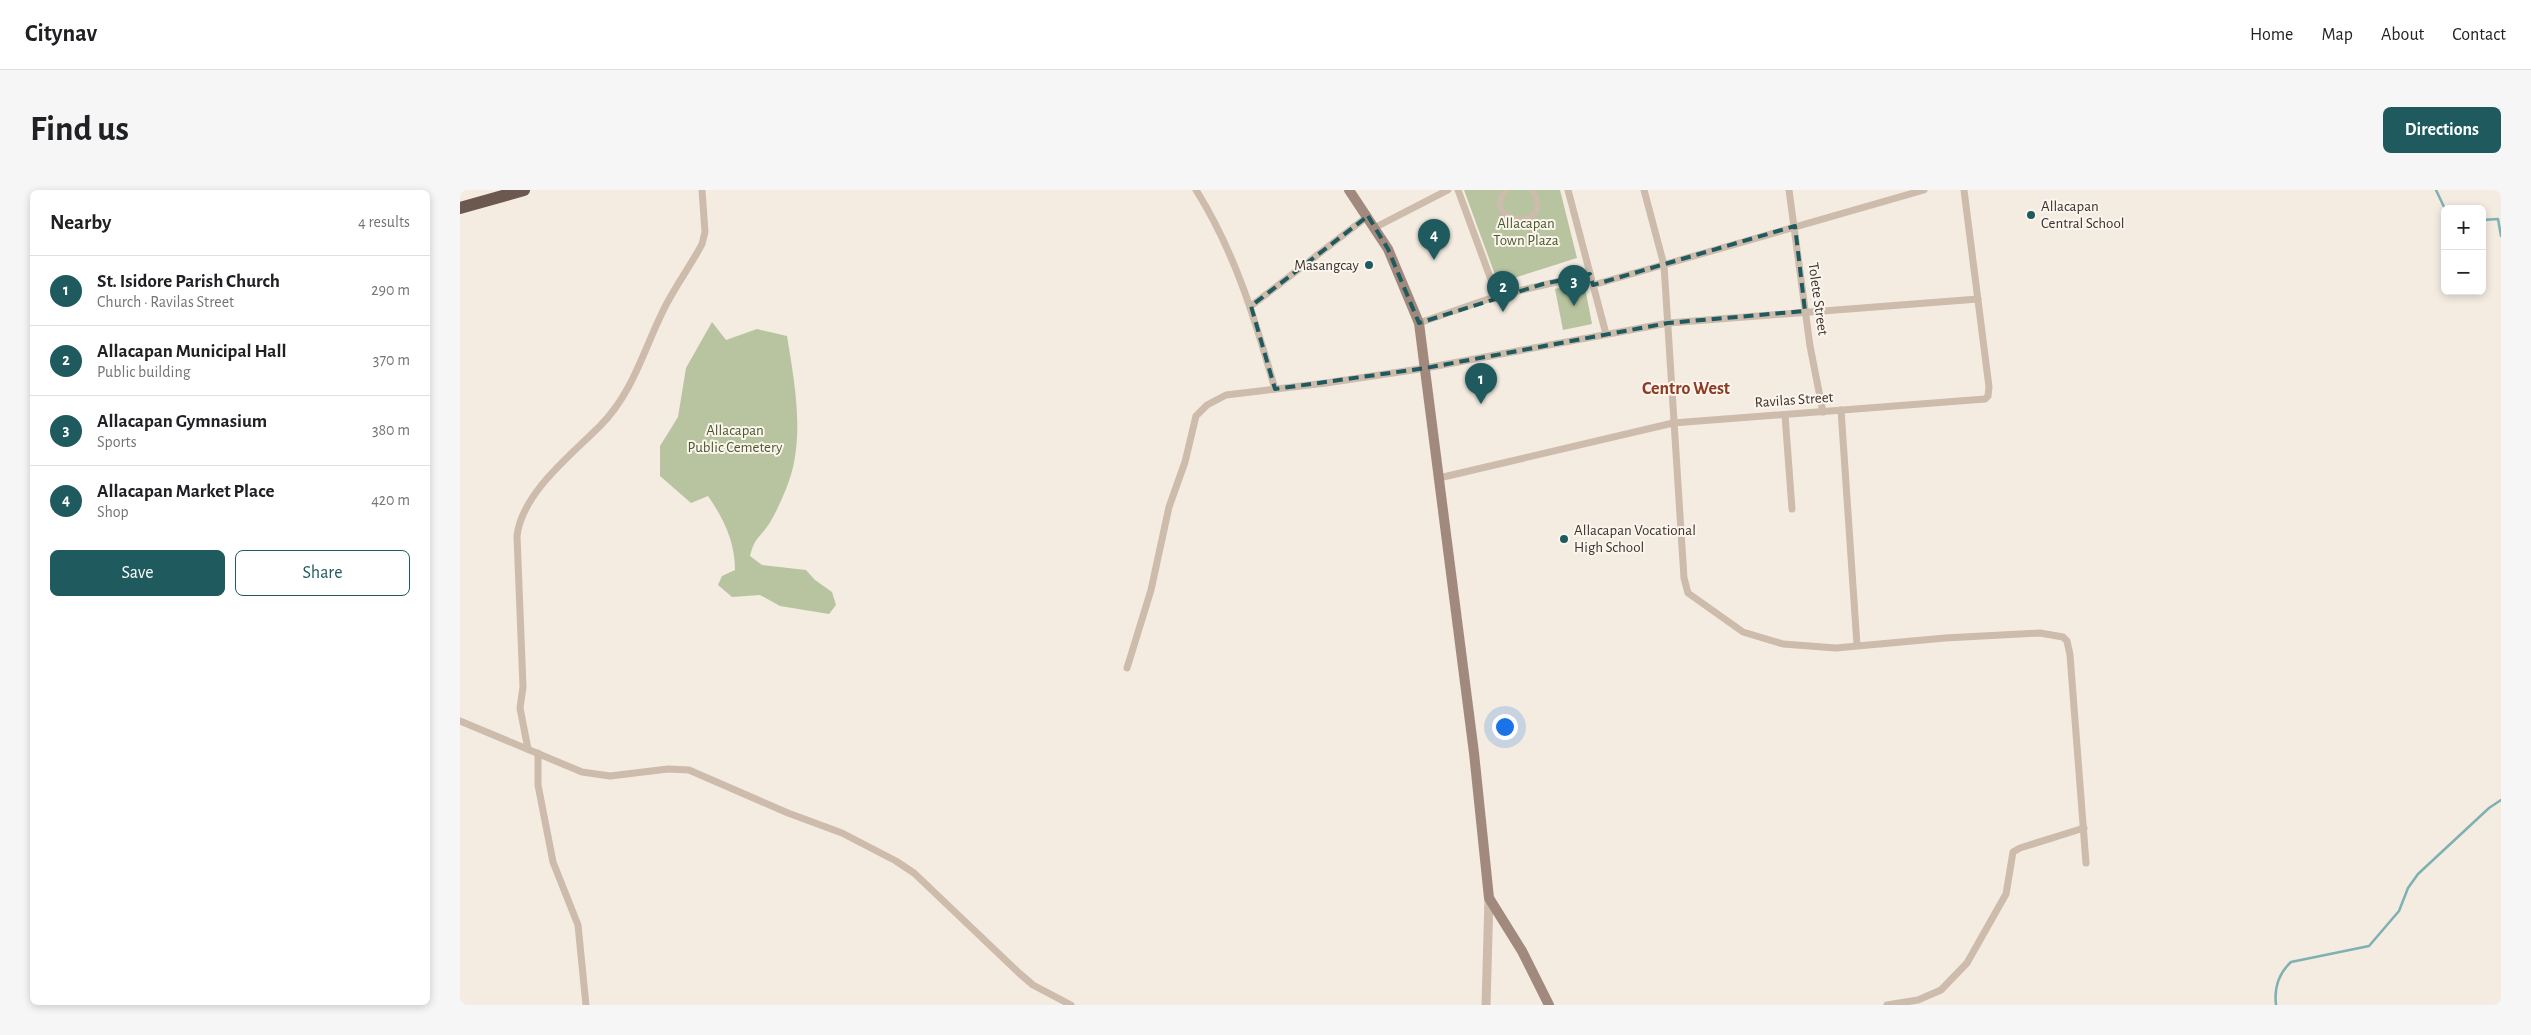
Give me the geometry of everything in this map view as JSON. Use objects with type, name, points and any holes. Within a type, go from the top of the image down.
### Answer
[{"type":"highway","points":[[460,208],[524,190]]},
{"type":"main road","points":[[1349,190],[1376,228],[1388,249],[1419,323],[1474,753],[1489,898],[1522,951],[1549,1005]]},
{"type":"street","points":[[528,749],[520,708],[523,686],[517,536],[521,514],[553,473],[602,424],[624,396],[662,312],[702,244],[705,232],[702,190]]},
{"type":"street","points":[[1376,228],[1448,190]]},
{"type":"street","points":[[1458,190],[1497,296]]},
{"type":"street","points":[[1506,190],[1501,200],[1501,207],[1510,218],[1517,221],[1525,220],[1535,211],[1537,203],[1532,190]]},
{"type":"street","points":[[1568,190],[1606,334]]},
{"type":"street","points":[[1644,190],[1664,265],[1672,423],[1684,578],[1688,593],[1743,632],[1767,641],[1836,648],[2040,633],[2063,637],[2067,641],[2070,655],[2086,863]]},
{"type":"street","name":"Tolete Street","points":[[1789,190],[1805,310],[1823,412]]},
{"type":"street","points":[[1593,284],[1924,190]]},
{"type":"street","points":[[1127,668],[1151,590],[1169,507],[1185,462],[1196,416],[1207,406],[1226,395],[1426,368],[1668,323],[1805,310],[1911,305],[1978,299],[1964,190]]},
{"type":"street","points":[[1199,191],[1225,241],[1251,306],[1275,389]]},
{"type":"street","points":[[1251,306],[1368,216]]},
{"type":"street","points":[[1419,323],[1497,296],[1590,274]]},
{"type":"street","name":"Ravilas Street","points":[[1439,478],[1672,423],[1980,401],[1988,396],[1988,378],[1978,299]]},
{"type":"street","points":[[1841,410],[1857,645]]},
{"type":"street","points":[[1785,415],[1792,509]]},
{"type":"street","points":[[460,721],[582,772],[610,776],[680,768],[689,770],[788,813],[842,833],[896,861],[914,873],[1019,973],[1033,984],[1071,1005]]},
{"type":"street","points":[[538,753],[538,785],[553,862],[578,925],[586,1005]]},
{"type":"street","points":[[1887,1005],[1918,1000],[1941,990],[1967,963],[2006,894],[2013,852],[2020,848],[2084,828]]},
{"type":"street","points":[[1486,1005],[1489,898]]},
{"type":"highlighted area","points":[[1368,216],[1388,249],[1419,323],[1543,284],[1590,274],[1593,285],[1795,226],[1805,311],[1668,323],[1426,368],[1275,389],[1251,306]]},
{"type":"green space","name":"Allacapan Town Plaza","points":[[1464,190],[1560,190],[1577,258],[1498,283]]},
{"type":"green space","points":[[1579,279],[1580,284],[1584,283],[1592,324],[1563,330],[1555,289],[1562,287],[1561,282]]},
{"type":"green space","name":"Allacapan Public Cemetery","points":[[712,322],[726,340],[757,329],[787,336],[797,413],[796,452],[786,489],[774,516],[756,541],[750,556],[762,565],[806,570],[815,580],[832,592],[836,605],[829,614],[780,606],[760,595],[732,597],[718,585],[722,576],[735,570],[731,540],[719,513],[708,496],[691,503],[660,476],[660,446],[678,417],[686,368]]},
{"type":"waterway","points":[[2436,190],[2443,205]]},
{"type":"waterway","points":[[2486,220],[2498,219],[2501,236]]},
{"type":"waterway","points":[[2276,1005],[2276,993],[2280,976],[2291,962],[2369,946],[2399,911],[2408,888],[2418,874],[2489,808],[2501,800]]},
{"type":"place","name":"Allacapan Central School","points":[[2031,215]]},
{"type":"place","name":"Allacapan Market Place","points":[[1434,260]]},
{"type":"place","name":"Masangcay","points":[[1369,265]]},
{"type":"place","name":"Allacapan Gymnasium","points":[[1574,306]]},
{"type":"place","name":"Allacapan Municipal Hall","points":[[1503,312]]},
{"type":"place","name":"St. Isidore Parish Church","points":[[1481,404]]},
{"type":"place","name":"Allacapan Vocational High School","points":[[1564,539]]},
{"type":"district","name":"Centro West","points":[[1686,389]]}]
